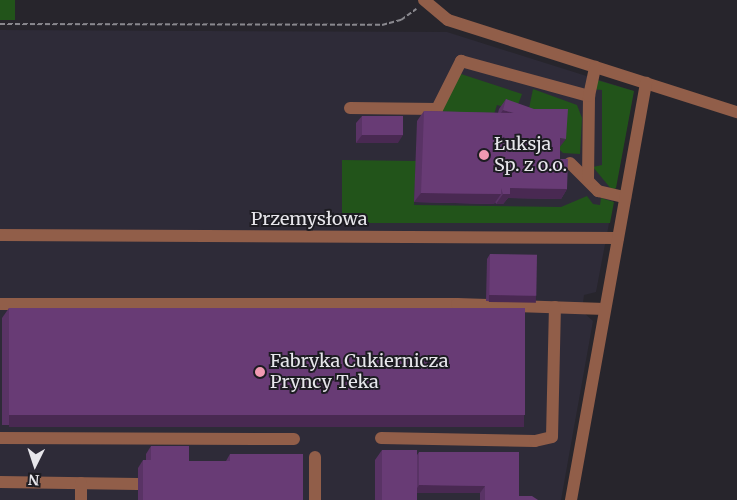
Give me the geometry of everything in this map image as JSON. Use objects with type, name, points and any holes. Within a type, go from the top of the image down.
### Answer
[{"type":"street","points":[[424,1],[448,20],[737,112]]},
{"type":"street","points":[[350,108],[436,109],[462,61],[589,96]]},
{"type":"street","points":[[588,179],[589,96],[595,67]]},
{"type":"street","points":[[571,500],[646,83]]},
{"type":"street","points":[[570,164],[598,190],[625,197]]},
{"type":"street","name":"Przemysłowa","points":[[0,235],[618,238]]},
{"type":"street","points":[[128,304],[142,318]]},
{"type":"street","points":[[394,304],[407,319]]},
{"type":"street","points":[[0,305],[428,304],[605,309]]},
{"type":"street","points":[[428,304],[441,319]]},
{"type":"street","points":[[0,305],[12,318]]},
{"type":"street","points":[[381,438],[535,441],[552,437],[555,307]]},
{"type":"street","points":[[0,438],[294,439]]},
{"type":"street","points":[[315,457],[315,500]]},
{"type":"street","points":[[0,482],[138,484]]},
{"type":"street","points":[[80,483],[81,500]]},
{"type":"path","points":[[0,24],[382,25],[401,20],[424,1]]},
{"type":"shaded area","points":[[0,30],[447,32],[634,91],[596,292],[584,295],[582,311],[593,321],[561,500],[0,500]]},
{"type":"green space","points":[[0,0],[15,0],[15,20],[0,20]]},
{"type":"green space","points":[[458,73],[522,94],[516,110],[497,105],[491,123],[436,122]]},
{"type":"green space","points":[[597,80],[634,91],[616,188],[612,190],[593,167],[602,165],[602,90],[592,89]]},
{"type":"green space","points":[[533,89],[577,105],[582,118],[580,154],[563,153],[527,118]]},
{"type":"green space","points":[[342,160],[416,161],[414,205],[561,207],[587,196],[593,204],[600,205],[601,198],[614,202],[610,223],[354,223],[354,214],[342,213]]},
{"type":"building","name":"Łuksja Sp. z o.o.","points":[[506,99],[534,109],[568,109],[566,139],[560,138],[560,159],[568,159],[567,189],[510,188],[510,194],[503,194],[501,188],[501,194],[421,193],[424,111],[514,113],[503,110]]},
{"type":"building","points":[[362,116],[403,116],[403,135],[362,135]]},
{"type":"building","points":[[490,254],[537,255],[536,296],[489,295]]},
{"type":"building","name":"Fabryka Cukiernicza Pryncy Teka","points":[[9,308],[525,308],[525,415],[9,415]]},
{"type":"building","points":[[151,446],[189,446],[189,461],[230,461],[230,454],[303,454],[303,500],[143,500],[143,460],[151,460]]},
{"type":"building","points":[[382,450],[417,450],[417,500],[382,500]]},
{"type":"building","points":[[419,452],[519,452],[519,496],[532,496],[538,500],[485,500],[485,486],[419,485]]},
{"type":"place","name":"Łuksja Sp. z o.o.","points":[[484,155]]},
{"type":"place","name":"Fabryka Cukiernicza Pryncy Teka","points":[[260,372]]}]
